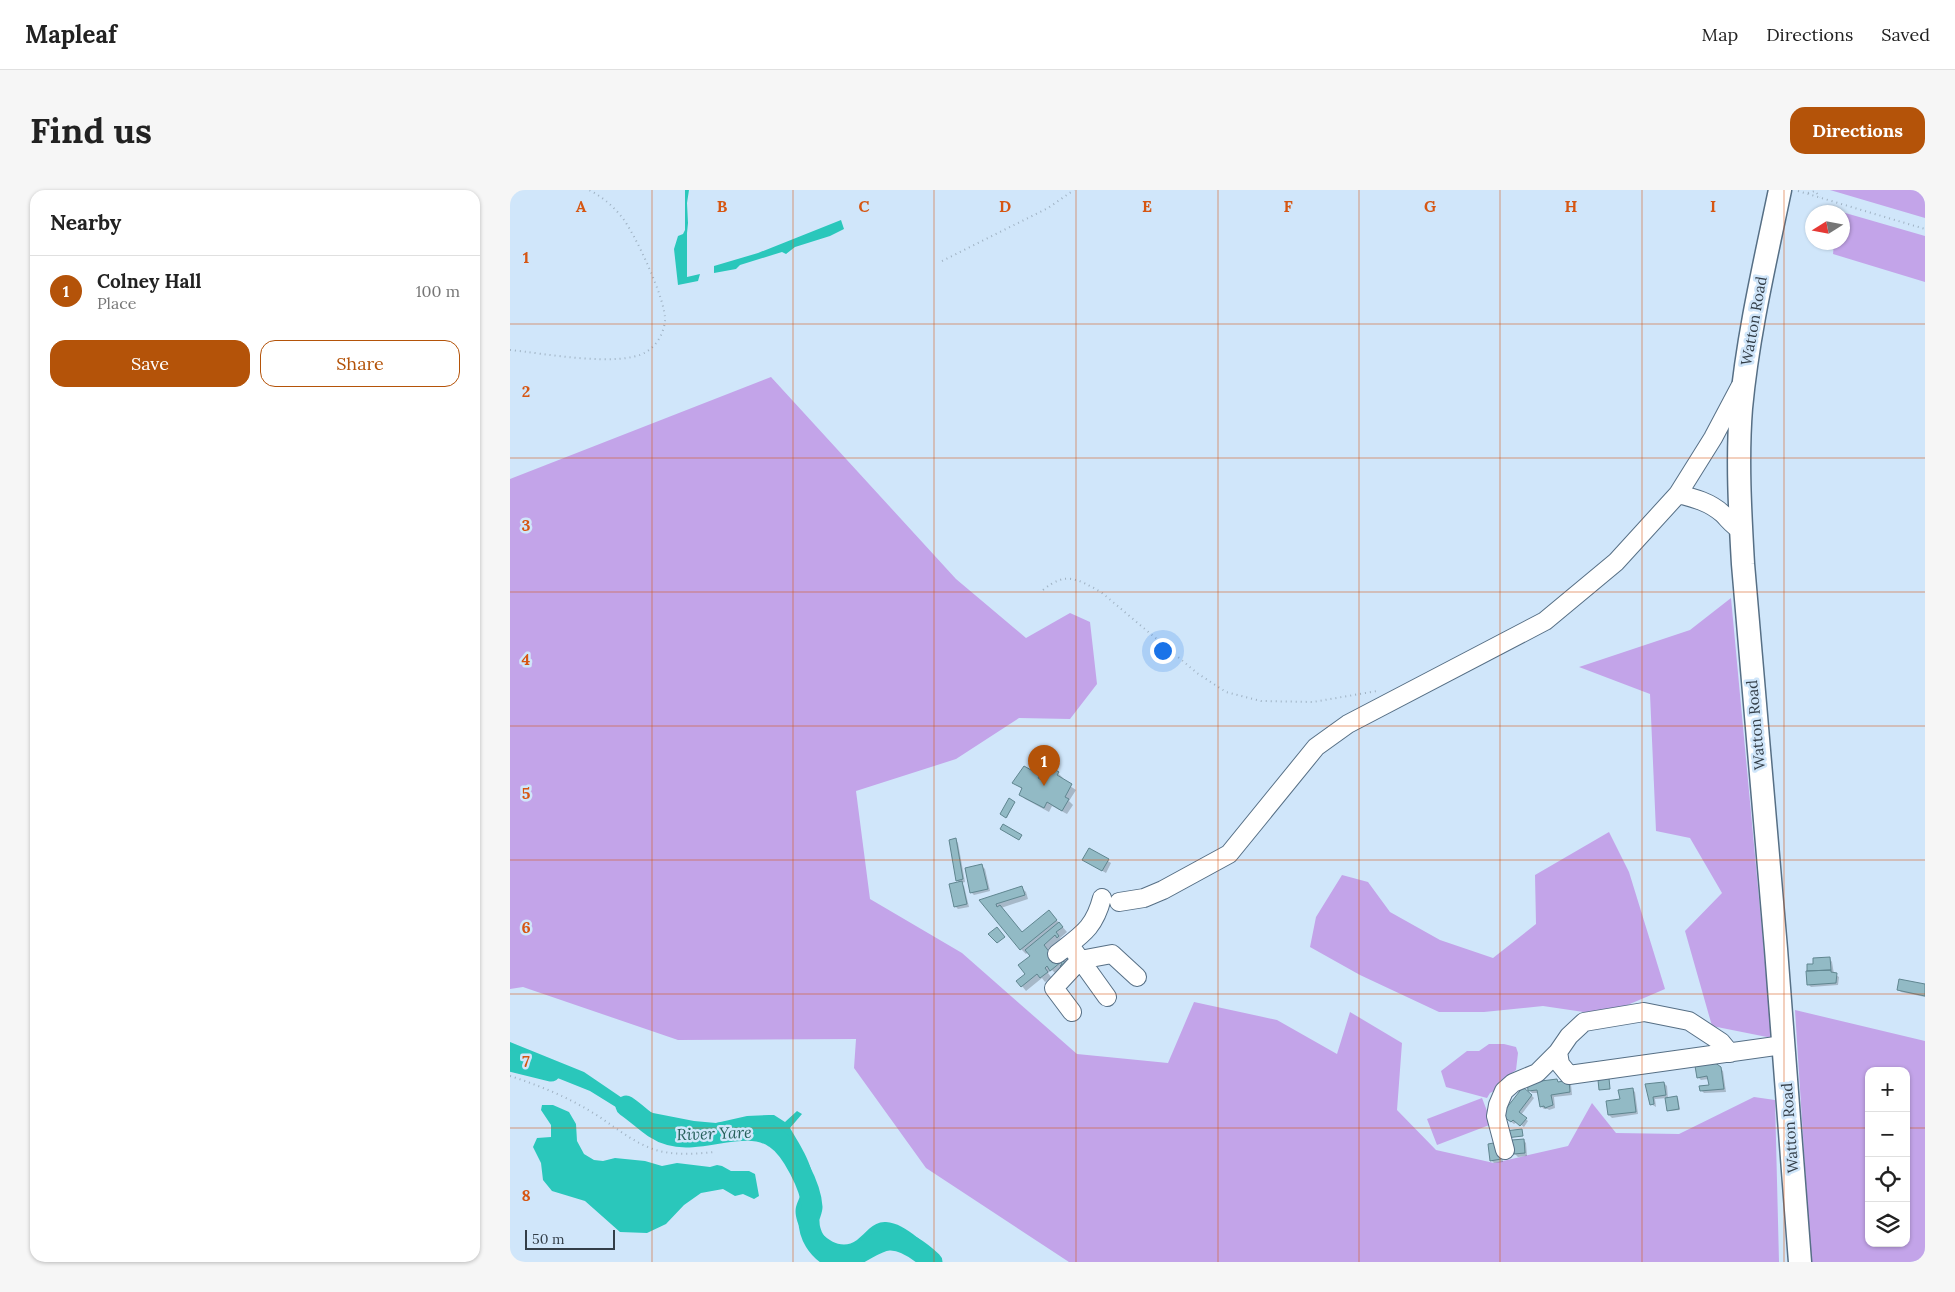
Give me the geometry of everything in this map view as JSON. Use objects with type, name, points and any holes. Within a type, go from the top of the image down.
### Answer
[{"type":"main road","name":"Watton Road","points":[[1780,190],[1751,331],[1744,380],[1739,439],[1741,530],[1800,1262]]},
{"type":"lane","points":[[1107,997],[1080,960],[1063,949],[1086,931],[1110,900],[1144,898],[1157,893],[1229,854],[1316,747],[1348,724],[1545,621],[1616,562],[1678,494],[1713,438],[1744,380]]},
{"type":"lane","points":[[1678,494],[1701,500],[1722,513],[1734,527],[1741,530]]},
{"type":"lane","points":[[1072,1012],[1054,988],[1080,960],[1112,954],[1137,976]]},
{"type":"lane","points":[[1505,1150],[1496,1116],[1504,1091],[1513,1082],[1537,1073],[1558,1052],[1569,1036],[1584,1022],[1644,1012],[1689,1021],[1722,1042],[1730,1053]]},
{"type":"lane","points":[[1558,1052],[1560,1064],[1569,1075],[1784,1045]]},
{"type":"path","points":[[510,350],[610,359],[633,357],[647,352],[660,338],[665,320],[662,300],[646,262],[622,217],[600,195],[589,190]]},
{"type":"path","points":[[942,261],[1048,208],[1074,190]]},
{"type":"path","points":[[1795,190],[1925,228]]},
{"type":"path","points":[[1805,193],[1815,191],[1821,198]]},
{"type":"path","points":[[1043,590],[1054,580],[1068,578],[1083,582],[1101,592],[1197,672],[1226,692],[1261,701],[1313,702],[1378,691]]},
{"type":"path","points":[[510,1076],[560,1095],[598,1116],[627,1137],[651,1148],[673,1153],[715,1152]]},
{"type":"shaded area","points":[[1830,190],[1925,190],[1925,218]]},
{"type":"shaded area","points":[[1850,214],[1925,236],[1925,282],[1833,254],[1833,250],[1850,250]]},
{"type":"shaded area","points":[[771,377],[956,579],[1026,638],[1070,613],[1090,622],[1097,684],[1070,719],[1019,718],[956,759],[856,791],[870,899],[962,953],[1077,1054],[1168,1063],[1194,1002],[1277,1020],[1337,1054],[1350,1012],[1402,1043],[1397,1110],[1436,1150],[1494,1163],[1568,1146],[1592,1103],[1616,1133],[1679,1134],[1754,1097],[1775,1100],[1779,1262],[1069,1262],[926,1168],[854,1068],[856,1039],[678,1040],[523,987],[510,989],[510,479]]},
{"type":"shaded area","points":[[1731,598],[1772,1038],[1712,1026],[1685,931],[1722,893],[1690,838],[1656,831],[1650,694],[1579,667],[1690,630]]},
{"type":"shaded area","points":[[1609,832],[1629,872],[1665,989],[1604,1015],[1543,1006],[1484,1012],[1439,1012],[1360,975],[1310,947],[1316,917],[1342,875],[1368,882],[1390,912],[1440,940],[1493,958],[1536,924],[1535,875]]},
{"type":"shaded area","points":[[1795,1010],[1925,1041],[1925,1262],[1811,1262]]},
{"type":"shaded area","points":[[1489,1044],[1504,1044],[1516,1047],[1518,1053],[1516,1070],[1505,1078],[1502,1087],[1490,1093],[1487,1098],[1446,1087],[1441,1071],[1467,1051],[1479,1051]]},
{"type":"shaded area","points":[[1482,1098],[1492,1124],[1437,1145],[1427,1119]]},
{"type":"water","points":[[685,190],[689,190],[687,203],[687,277],[700,274],[698,281],[678,285],[674,249],[678,236],[683,234],[685,230]]},
{"type":"water","points":[[841,220],[844,229],[830,236],[795,247],[786,254],[782,252],[740,265],[736,269],[714,273],[714,266],[758,253]]},
{"type":"water","points":[[510,1042],[584,1072],[631,1104],[653,1113],[716,1123],[747,1116],[769,1115],[774,1115],[785,1122],[797,1111],[802,1114],[790,1128],[811,1168],[814,1189],[809,1211],[821,1232],[834,1242],[849,1244],[857,1240],[877,1223],[894,1223],[917,1237],[942,1262],[922,1262],[904,1246],[896,1242],[882,1240],[847,1255],[828,1255],[817,1250],[804,1235],[796,1217],[796,1207],[801,1193],[799,1175],[785,1150],[766,1131],[706,1139],[678,1135],[640,1122],[590,1091],[510,1059]]},
{"type":"water","points":[[542,1105],[553,1105],[569,1112],[576,1124],[577,1141],[584,1154],[594,1160],[603,1161],[615,1158],[645,1161],[662,1166],[677,1163],[710,1167],[717,1165],[731,1171],[749,1171],[755,1174],[759,1196],[754,1199],[743,1194],[735,1196],[723,1189],[701,1193],[684,1205],[666,1224],[647,1233],[620,1232],[585,1201],[552,1191],[543,1180],[541,1163],[533,1147],[537,1138],[551,1137],[551,1125],[541,1110]]},
{"type":"building","points":[[1024,766],[1040,775],[1038,778],[1043,781],[1048,770],[1051,771],[1052,768],[1059,772],[1057,775],[1072,784],[1065,797],[1069,799],[1062,811],[1047,802],[1044,808],[1019,795],[1022,788],[1012,783]]},
{"type":"building","points":[[1009,798],[1015,802],[1006,818],[1000,814]]},
{"type":"building","points":[[1003,824],[1022,835],[1019,840],[1000,829]]},
{"type":"building","points":[[956,838],[963,879],[956,881],[949,840]]},
{"type":"building","points":[[1089,848],[1109,859],[1102,871],[1082,860]]},
{"type":"building","points":[[982,864],[988,889],[970,893],[965,868]]},
{"type":"building","points":[[962,881],[967,904],[954,907],[949,884]]},
{"type":"building","points":[[1022,886],[1025,895],[996,904],[997,907],[1000,905],[1022,932],[1049,910],[1057,920],[1020,950],[979,900]]},
{"type":"building","points":[[1059,922],[1063,927],[1056,932],[1059,936],[1057,938],[1055,935],[1044,945],[1050,953],[1066,963],[1063,969],[1060,966],[1061,962],[1050,971],[1047,966],[1045,968],[1048,972],[1040,978],[1037,974],[1021,987],[1016,981],[1025,974],[1018,965],[1030,956],[1025,950]]},
{"type":"building","points":[[997,927],[1005,937],[997,943],[988,934]]},
{"type":"building","points":[[1830,957],[1831,970],[1807,971],[1807,964],[1813,964],[1813,958]]},
{"type":"building","points":[[1831,970],[1831,972],[1837,973],[1836,983],[1807,985],[1806,971]]},
{"type":"building","points":[[1899,979],[1925,984],[1925,996],[1897,990]]},
{"type":"building","points":[[1714,1062],[1721,1067],[1724,1089],[1700,1091],[1699,1086],[1709,1085],[1707,1076],[1697,1078],[1695,1066]]},
{"type":"building","points":[[1541,1078],[1541,1081],[1557,1079],[1558,1082],[1569,1080],[1570,1092],[1551,1095],[1553,1105],[1545,1108],[1544,1106],[1540,1107],[1537,1090],[1528,1091],[1527,1079]]},
{"type":"building","points":[[1609,1078],[1610,1089],[1599,1090],[1598,1080]]},
{"type":"building","points":[[1664,1082],[1666,1095],[1653,1097],[1654,1104],[1650,1105],[1645,1084]]},
{"type":"building","points":[[1523,1087],[1532,1095],[1519,1112],[1527,1118],[1520,1126],[1513,1120],[1511,1122],[1501,1115]]},
{"type":"building","points":[[1633,1088],[1636,1112],[1608,1115],[1606,1101],[1620,1099],[1618,1090]]},
{"type":"building","points":[[1677,1096],[1679,1109],[1667,1111],[1665,1098]]},
{"type":"building","points":[[1522,1129],[1523,1136],[1506,1138],[1505,1131]]},
{"type":"building","points":[[1524,1139],[1525,1153],[1514,1154],[1512,1140]]},
{"type":"building","points":[[1499,1142],[1501,1159],[1490,1161],[1488,1144]]},
{"type":"waterway","name":"River Yare","points":[[510,1061],[551,1071]]},
{"type":"waterway","name":"River Yare","points":[[626,1106],[652,1126],[670,1135],[683,1137],[751,1130],[763,1132],[775,1138],[794,1159],[808,1189],[812,1207],[809,1218],[812,1236],[823,1251],[833,1258],[849,1257],[882,1241],[895,1240],[918,1250],[932,1262]]},
{"type":"place","name":"Colney Hall","points":[[1044,786]]}]
